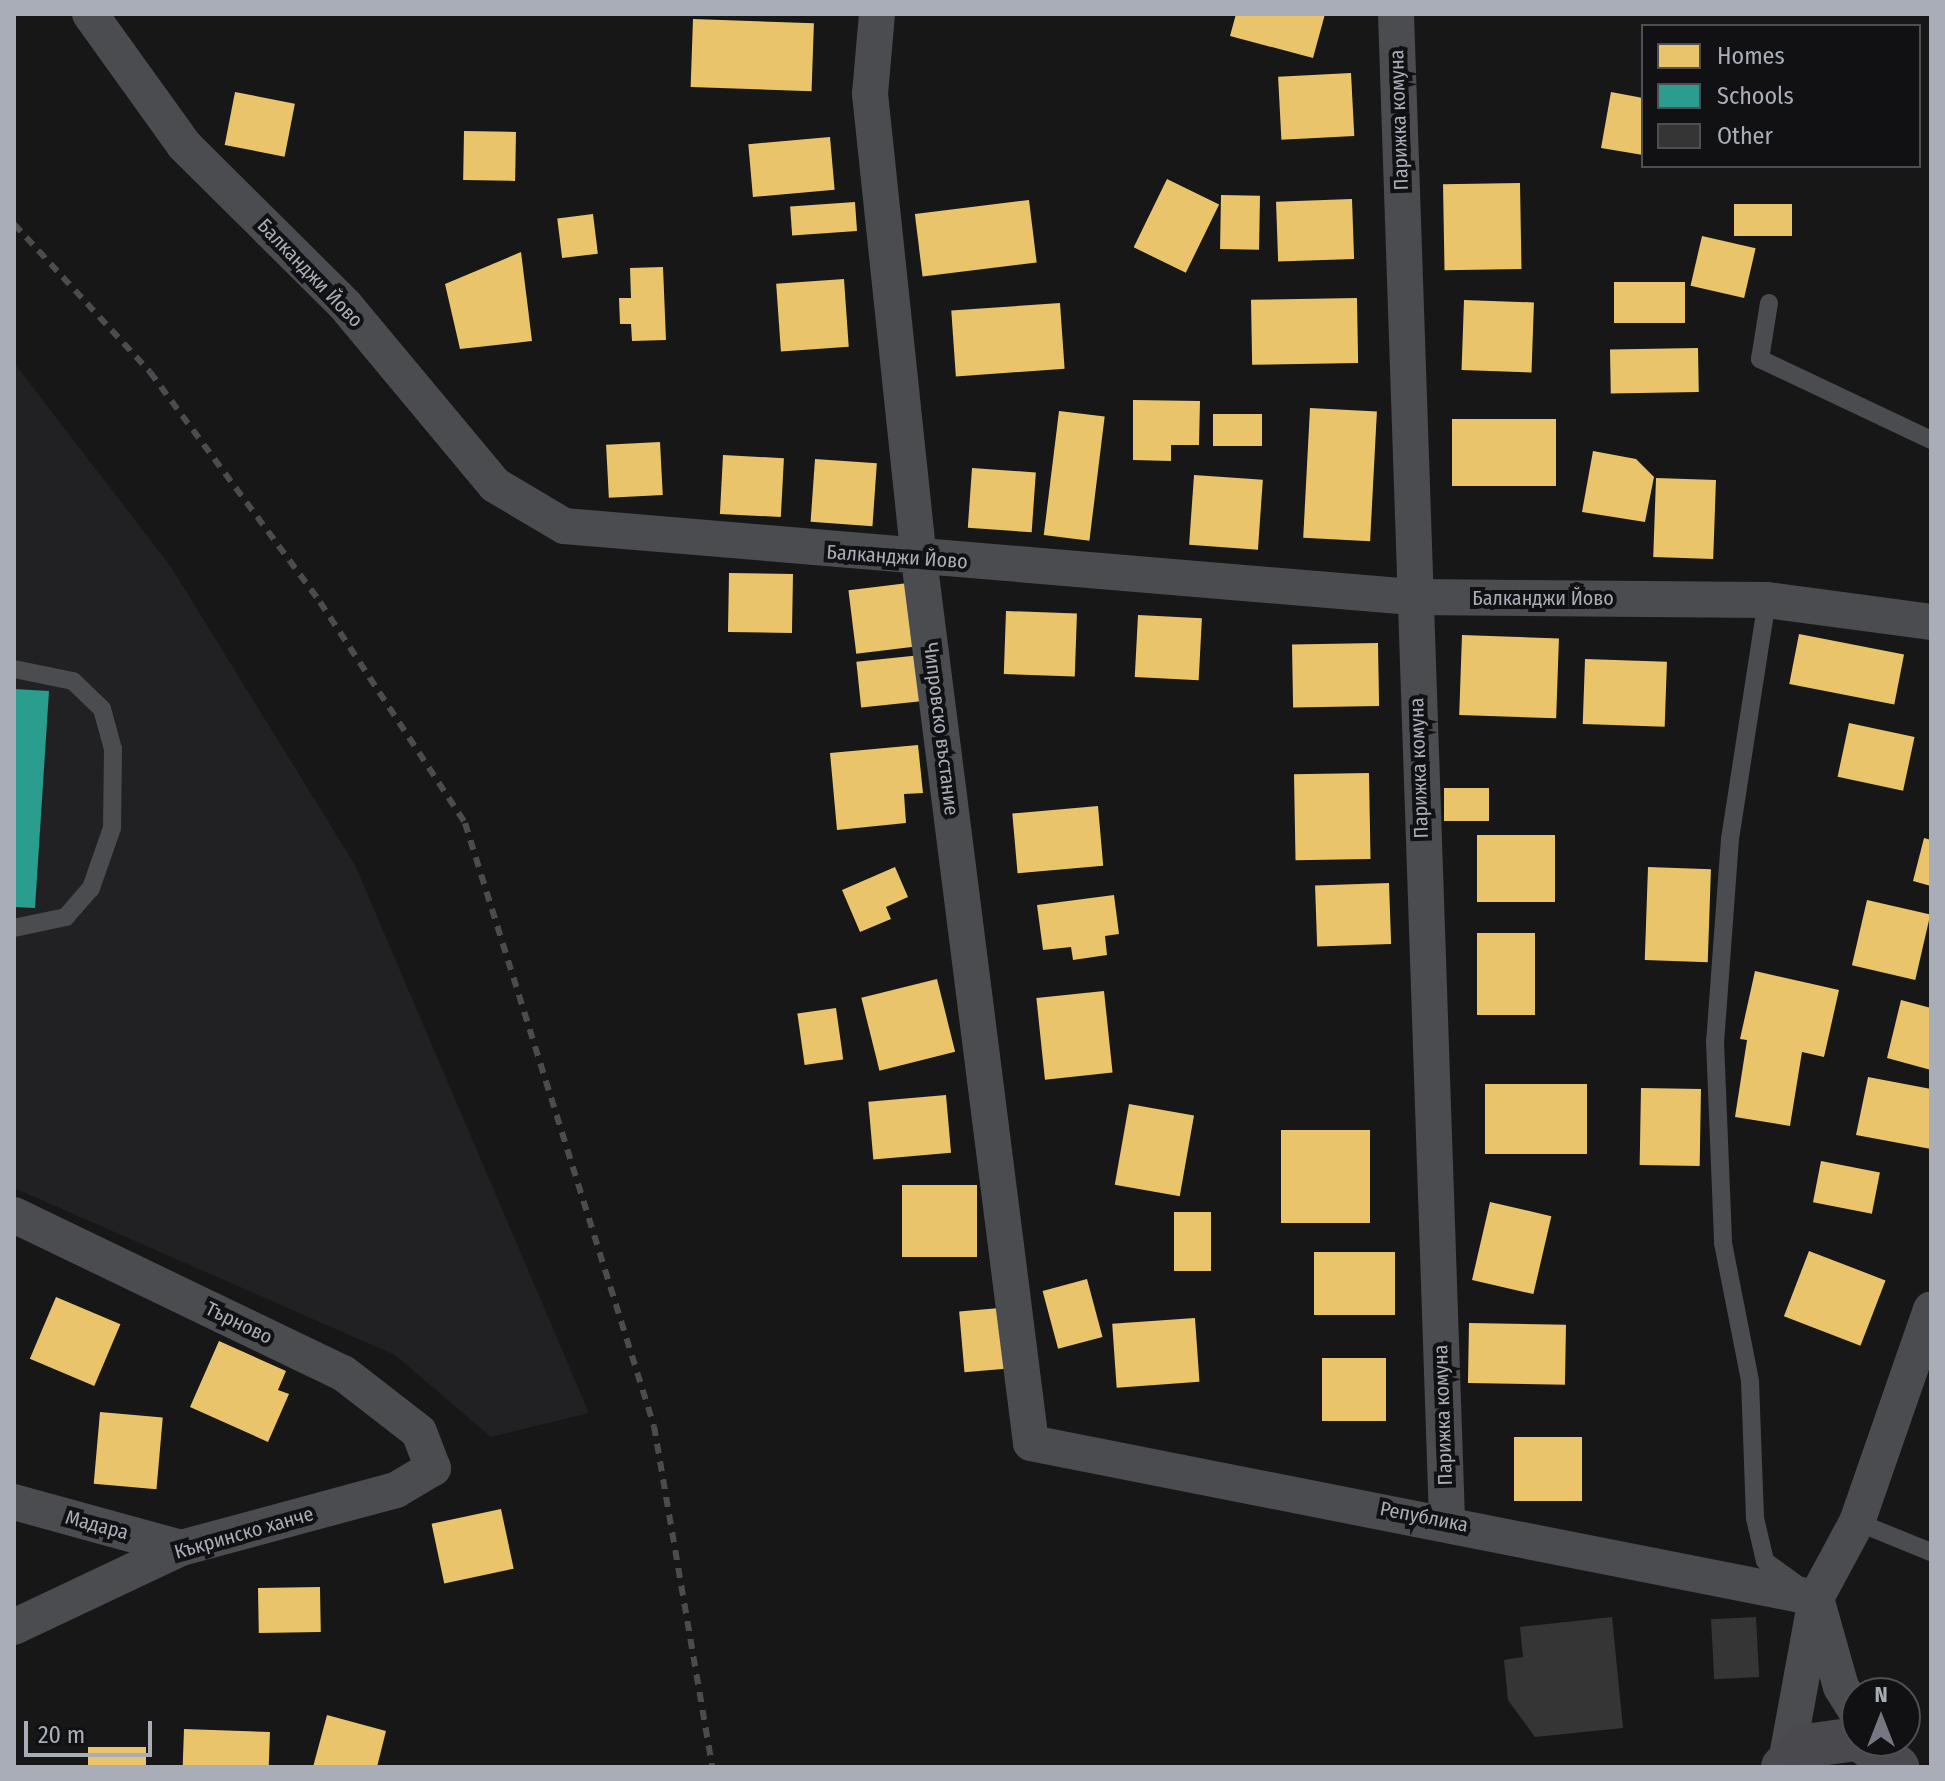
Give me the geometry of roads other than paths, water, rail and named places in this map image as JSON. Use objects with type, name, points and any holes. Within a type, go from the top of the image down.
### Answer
[{"type":"street","name":"Балканджи Йово","points":[[90,14],[184,145],[345,305],[495,485],[564,526],[919,559],[1412,597],[1767,600],[1931,622]]},
{"type":"street","name":"Чипровско въстание","points":[[877,14],[870,94],[919,559],[1031,1443]]},
{"type":"street","name":"Парижка комуна","points":[[1396,14],[1412,597],[1447,1521]]},
{"type":"street","name":"Търново","points":[[14,1215],[343,1373],[419,1432],[433,1468]]},
{"type":"street","points":[[1784,1764],[1816,1598],[1857,1522],[1931,1309]]},
{"type":"street","name":"Република","points":[[1031,1443],[1447,1521],[1816,1598]]},
{"type":"street","name":"Къкринско ханче","points":[[14,1627],[181,1548],[396,1490],[433,1468]]},
{"type":"street","name":"Мадара","points":[[14,1502],[181,1548]]},
{"type":"street","points":[[1816,1598],[1841,1687]]},
{"type":"street","points":[[1784,1764],[1829,1737],[1841,1738]]},
{"type":"lane","points":[[1769,303],[1760,359],[1931,440]]},
{"type":"lane","points":[[1767,600],[1730,839],[1715,1041],[1722,1227],[1750,1381],[1755,1518],[1765,1561],[1816,1598]]},
{"type":"lane","points":[[14,669],[73,681],[102,709],[113,749],[112,828],[91,888],[66,917],[14,928]]},
{"type":"lane","points":[[1857,1522],[1931,1552]]},
{"type":"railway","points":[[14,224],[150,372],[320,602],[465,823],[654,1426],[712,1767]]}]
